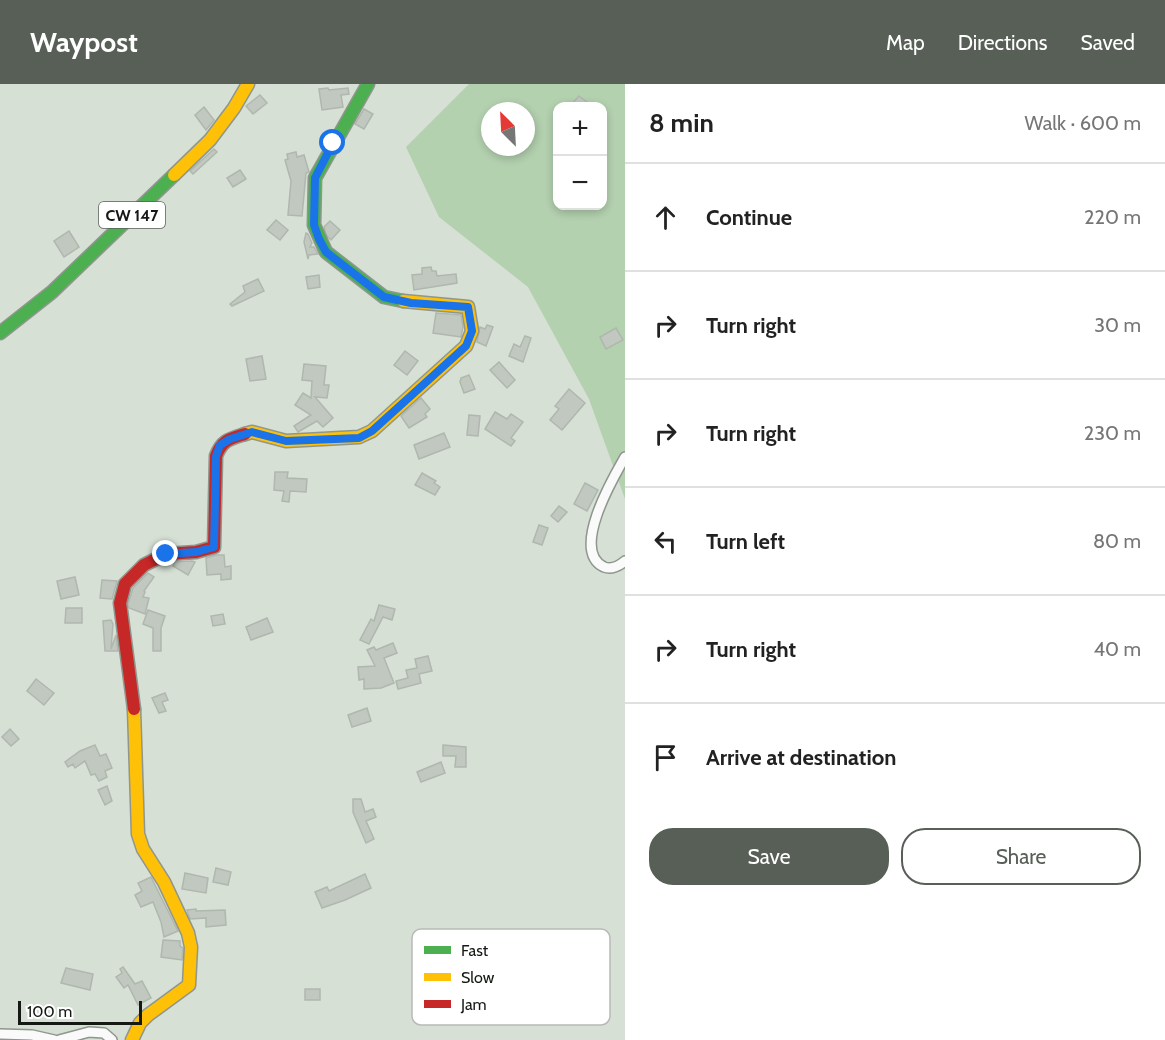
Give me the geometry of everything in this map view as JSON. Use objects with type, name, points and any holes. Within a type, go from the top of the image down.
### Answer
[{"type":"street","name":"CW 147","points":[[0,333],[52,292],[210,140],[234,108],[248,84]]},
{"type":"street","points":[[132,1040],[140,1023],[148,1015],[189,985],[191,947],[188,933],[164,882],[143,849],[138,834],[134,710],[120,603],[124,584],[144,565],[166,554],[196,552],[214,547],[216,456],[220,445],[252,432],[286,441],[359,438],[372,431],[466,346],[472,331],[468,307],[411,303],[384,297],[326,252],[319,239],[314,225],[315,178],[368,84]]},
{"type":"street","points":[[625,457],[595,517],[592,539],[593,554],[606,568],[614,568],[625,561]]},
{"type":"street","points":[[59,1040],[89,1032],[104,1033],[112,1040]]},
{"type":"street","points":[[0,1034],[32,1035],[54,1040]]},
{"type":"green space","points":[[469,84],[625,84],[625,499],[589,399],[528,287],[439,217],[406,147]]},
{"type":"building","points":[[328,88],[329,90],[348,88],[349,94],[341,95],[343,107],[322,110],[319,89]]},
{"type":"building","points":[[260,95],[267,103],[253,114],[246,106]]},
{"type":"building","points":[[579,96],[587,102],[574,102]]},
{"type":"building","points":[[204,107],[214,120],[206,130],[195,115]]},
{"type":"building","points":[[364,109],[373,114],[364,129],[355,124]]},
{"type":"building","points":[[214,149],[217,152],[193,174],[190,171]]},
{"type":"building","points":[[296,152],[297,157],[304,155],[309,172],[306,173],[302,216],[288,215],[291,181],[285,160],[288,159],[287,154]]},
{"type":"building","points":[[240,170],[246,179],[233,187],[227,178]]},
{"type":"building","points":[[276,220],[288,230],[280,240],[267,230]]},
{"type":"building","points":[[330,221],[340,230],[331,240],[326,235],[324,227]]},
{"type":"building","points":[[69,231],[79,247],[64,257],[54,241]]},
{"type":"building","points":[[306,233],[312,243],[310,247],[314,247],[318,254],[309,255],[308,259],[304,242]]},
{"type":"building","points":[[431,267],[432,271],[436,271],[437,276],[456,274],[457,283],[414,290],[412,275],[422,274],[422,268]]},
{"type":"building","points":[[319,275],[320,287],[308,289],[306,277]]},
{"type":"building","points":[[258,279],[264,291],[232,306],[230,304],[245,292],[243,286]]},
{"type":"building","points":[[436,313],[461,315],[463,327],[461,337],[433,333]]},
{"type":"building","points":[[487,325],[493,327],[486,346],[477,342],[480,327],[485,329]]},
{"type":"building","points":[[616,328],[623,340],[606,349],[600,337]]},
{"type":"building","points":[[525,336],[531,338],[523,362],[509,356],[514,344],[520,347]]},
{"type":"building","points":[[405,351],[418,361],[407,375],[394,365]]},
{"type":"building","points":[[262,356],[266,379],[250,381],[246,359]]},
{"type":"building","points":[[499,362],[515,380],[507,388],[490,370]]},
{"type":"building","points":[[304,364],[326,366],[324,385],[329,385],[327,398],[315,397],[333,418],[323,427],[317,421],[298,432],[294,426],[311,415],[295,405],[303,393],[311,398],[312,381],[302,380]]},
{"type":"building","points":[[469,375],[475,389],[464,393],[461,378]]},
{"type":"building","points":[[569,389],[585,403],[562,430],[550,420],[559,409],[555,406]]},
{"type":"building","points":[[421,398],[430,409],[425,414],[427,417],[409,428],[401,416]]},
{"type":"building","points":[[495,412],[507,419],[511,414],[523,422],[511,438],[515,441],[511,446],[485,429]]},
{"type":"building","points":[[469,415],[480,416],[478,436],[467,435]]},
{"type":"building","points":[[444,433],[450,447],[419,459],[414,445]]},
{"type":"building","points":[[275,472],[288,472],[287,478],[307,479],[306,492],[290,491],[289,502],[282,501],[284,491],[274,490]]},
{"type":"building","points":[[422,473],[436,481],[434,483],[440,487],[435,495],[415,485]]},
{"type":"building","points":[[585,483],[598,490],[587,511],[574,504]]},
{"type":"building","points":[[559,506],[567,512],[558,522],[551,516]]},
{"type":"building","points":[[539,525],[548,528],[542,545],[533,542]]},
{"type":"building","points":[[224,555],[225,567],[231,566],[231,579],[221,580],[221,574],[207,575],[206,558]]},
{"type":"building","points":[[175,562],[195,562],[188,575],[173,566]]},
{"type":"building","points":[[148,573],[154,577],[144,591],[143,597],[149,598],[145,614],[129,608],[128,604],[133,588]]},
{"type":"building","points":[[75,577],[79,595],[61,599],[57,581]]},
{"type":"building","points":[[102,580],[117,581],[112,599],[100,598]]},
{"type":"building","points":[[379,605],[395,609],[392,620],[383,617],[369,644],[360,640],[371,619],[374,621]]},
{"type":"building","points":[[66,608],[82,608],[82,623],[65,623]]},
{"type":"building","points":[[148,610],[165,616],[161,628],[161,651],[153,651],[153,628],[143,624]]},
{"type":"building","points":[[223,614],[225,624],[213,626],[211,616]]},
{"type":"building","points":[[267,618],[273,632],[251,640],[246,627]]},
{"type":"building","points":[[111,620],[113,624],[111,649],[116,635],[118,651],[105,651],[103,621]]},
{"type":"building","points":[[393,643],[397,653],[384,658],[394,683],[381,688],[364,689],[364,679],[359,680],[358,667],[375,666],[367,650],[374,647],[376,650]]},
{"type":"building","points":[[428,656],[432,671],[419,674],[421,683],[398,689],[396,681],[408,678],[406,670],[417,668],[415,659]]},
{"type":"building","points":[[36,679],[54,693],[44,705],[27,691]]},
{"type":"building","points":[[165,693],[168,700],[162,702],[166,711],[159,713],[152,698]]},
{"type":"building","points":[[367,708],[371,721],[352,727],[348,715]]},
{"type":"building","points":[[10,729],[19,739],[11,746],[2,737]]},
{"type":"building","points":[[95,745],[100,756],[106,754],[112,768],[105,771],[107,777],[99,781],[95,774],[91,775],[85,761],[75,768],[73,764],[68,767],[65,762],[80,751]]},
{"type":"building","points":[[443,745],[466,747],[466,767],[455,767],[456,756],[443,756]]},
{"type":"building","points":[[441,762],[445,773],[421,782],[417,772]]},
{"type":"building","points":[[107,786],[112,801],[105,805],[98,790]]},
{"type":"building","points":[[353,799],[361,799],[365,812],[373,809],[376,817],[366,821],[374,839],[366,843],[353,812]]},
{"type":"building","points":[[216,868],[231,872],[228,885],[213,882]]},
{"type":"building","points":[[185,873],[208,878],[206,893],[182,889]]},
{"type":"building","points":[[365,874],[371,888],[322,908],[315,892],[327,887],[329,891]]},
{"type":"building","points":[[151,877],[178,931],[164,937],[153,902],[141,907],[135,895],[142,891],[138,883]]},
{"type":"building","points":[[196,909],[196,911],[225,910],[226,925],[206,927],[206,918],[190,919],[187,910]]},
{"type":"building","points":[[163,940],[180,941],[180,946],[183,948],[182,960],[161,957]]},
{"type":"building","points":[[123,967],[135,984],[142,981],[151,998],[138,1005],[128,985],[124,988],[116,977],[122,973],[120,969]]},
{"type":"building","points":[[66,968],[93,974],[90,990],[61,983]]},
{"type":"building","points":[[305,989],[320,989],[320,1000],[305,1000]]},
{"type":"traffic: fast","points":[[368,84],[315,178],[314,225],[326,252],[384,297],[403,301]]},
{"type":"traffic: fast","points":[[0,333],[52,292],[174,175]]},
{"type":"traffic: slow","points":[[174,175],[210,140],[234,108],[248,84]]},
{"type":"traffic: slow","points":[[245,434],[252,432],[286,441],[359,437],[372,431],[466,346],[472,331],[468,307],[403,301]]},
{"type":"traffic: slow","points":[[132,1040],[140,1023],[148,1015],[189,985],[191,947],[188,933],[164,882],[143,849],[138,834],[134,709]]},
{"type":"traffic: jam","points":[[134,709],[120,603],[125,584],[144,565],[166,554],[196,552],[214,547],[216,456],[227,441],[245,434]]},
{"type":"route","points":[[166,554],[196,552],[214,547],[216,456],[220,445],[252,432],[286,441],[359,438],[372,431],[466,346],[472,331],[468,307],[411,303],[384,297],[326,252],[314,225],[315,178],[333,143]]}]
